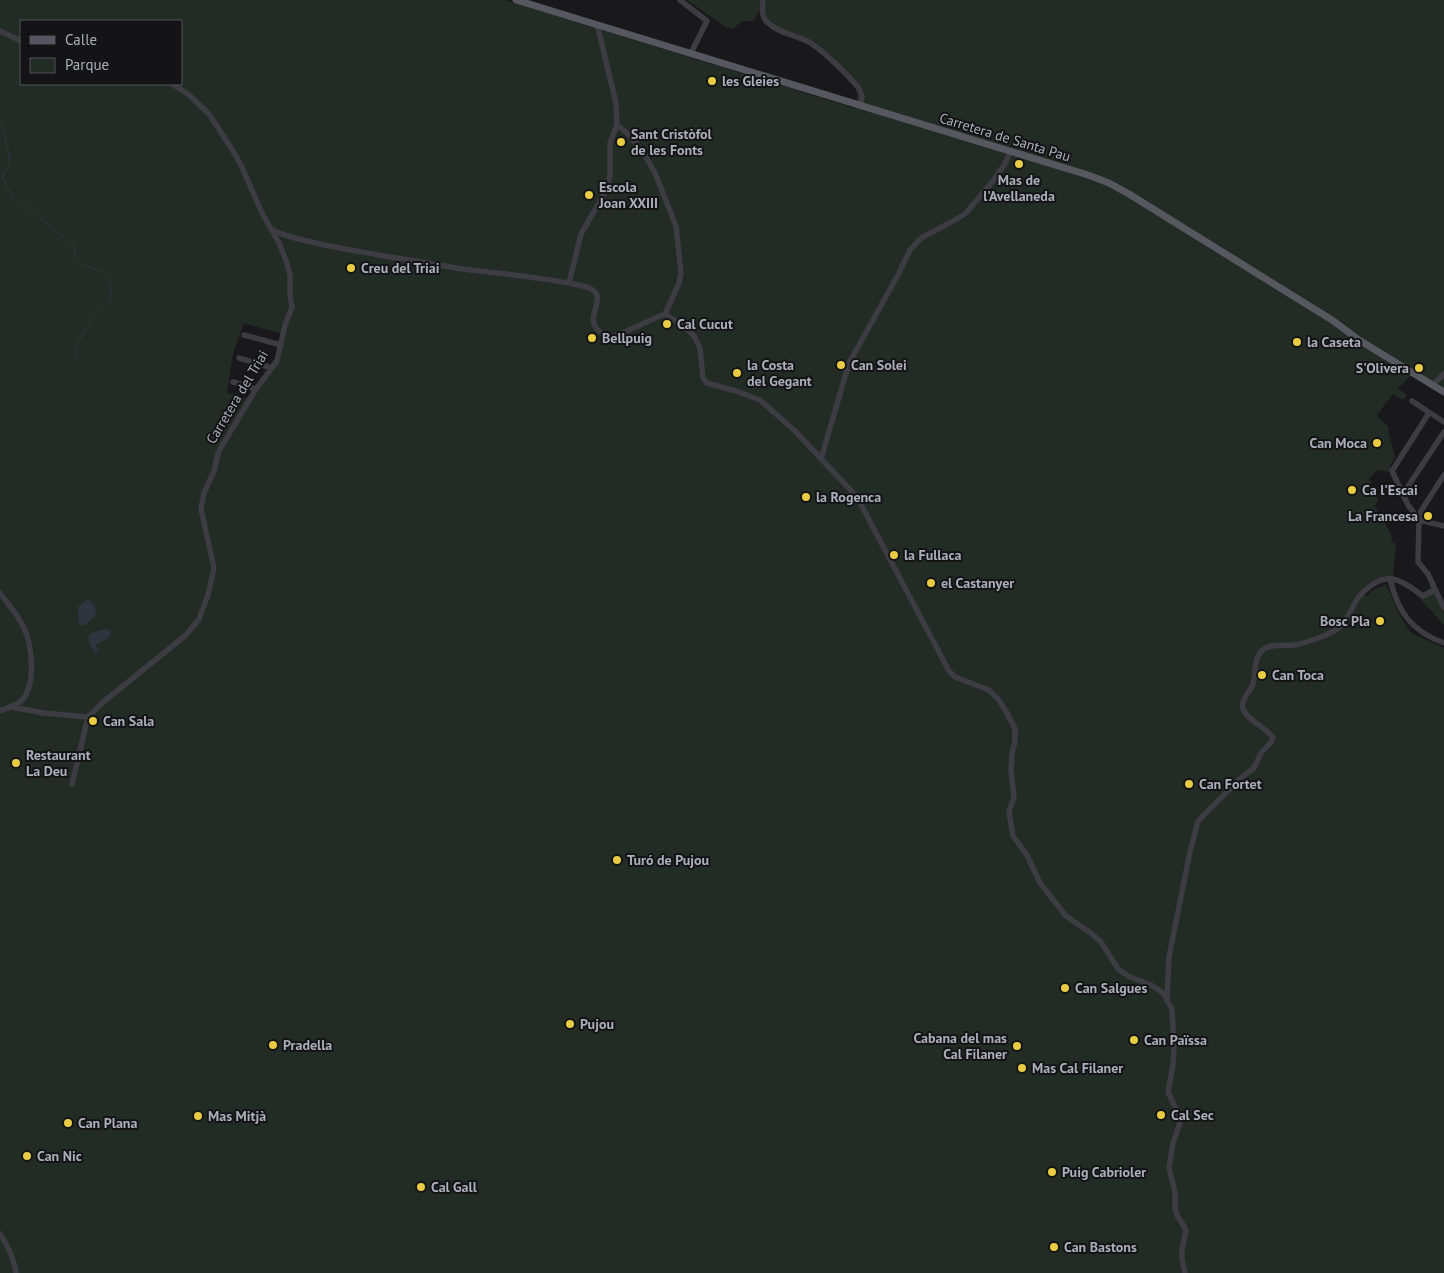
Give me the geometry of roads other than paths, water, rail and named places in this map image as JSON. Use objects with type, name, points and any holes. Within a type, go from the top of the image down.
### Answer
[{"type":"main road","name":"Carretera de Santa Pau","points":[[520,1],[1109,183],[1332,320],[1359,340],[1444,392]]},
{"type":"street","points":[[680,0],[707,21],[691,53]]},
{"type":"street","points":[[763,0],[762,8],[766,21],[773,26],[808,41],[817,48],[858,87],[862,96],[861,106]]},
{"type":"street","points":[[569,283],[580,234],[607,190],[610,175],[610,143],[617,125],[616,102],[597,24]]},
{"type":"street","points":[[0,31],[20,41]]},
{"type":"street","name":"Carretera del Triai","points":[[88,717],[102,703],[186,635],[199,619],[208,595],[214,568],[200,509],[201,503],[214,471],[218,453],[256,390],[277,361],[285,325],[292,307],[290,275],[279,243],[241,165],[224,135],[209,114],[188,94],[174,85]]},
{"type":"street","points":[[271,229],[293,237],[352,251],[592,288],[597,293],[598,301],[593,322],[597,330],[611,338],[618,336],[664,314],[681,273],[676,226],[655,173],[643,152],[627,133],[617,125]]},
{"type":"street","points":[[821,459],[849,363],[910,250],[923,237],[966,213],[993,181],[1011,152]]},
{"type":"street","points":[[664,314],[685,327],[694,336],[700,348],[703,378],[707,383],[760,400],[782,418],[861,502],[949,671],[954,677],[983,687],[993,694],[1007,713],[1015,729],[1016,741],[1012,753],[1011,770],[1014,797],[1009,812],[1013,836],[1027,855],[1040,883],[1066,916],[1097,939],[1118,969],[1156,988],[1167,998],[1172,1009],[1174,1046],[1168,1092],[1180,1123],[1173,1143],[1169,1168],[1175,1192],[1175,1208],[1186,1230],[1182,1250],[1185,1273]]},
{"type":"street","points":[[244,335],[281,345]]},
{"type":"street","points":[[239,358],[272,368]]},
{"type":"street","points":[[1432,385],[1444,374]]},
{"type":"street","points":[[233,382],[256,390]]},
{"type":"street","points":[[1412,401],[1444,422]]},
{"type":"street","points":[[1430,413],[1392,472],[1408,505],[1419,520],[1444,526]]},
{"type":"street","points":[[1403,494],[1444,432]]},
{"type":"street","points":[[1444,475],[1421,511],[1418,562],[1428,574],[1444,608]]},
{"type":"street","points":[[1167,998],[1169,958],[1198,821],[1242,777],[1254,768],[1261,753],[1272,742],[1273,738],[1270,733],[1243,709],[1243,703],[1253,685],[1258,656],[1263,649],[1273,645],[1296,645],[1330,633],[1340,627],[1347,619],[1358,598],[1371,586],[1385,579],[1401,582],[1424,596],[1435,590]]},
{"type":"street","points":[[1390,579],[1394,596],[1404,615],[1418,630],[1444,643]]},
{"type":"street","points":[[0,594],[24,627],[31,660],[28,692],[21,702],[0,711]]},
{"type":"street","points":[[10,707],[19,707],[43,713],[88,717],[72,784]]},
{"type":"street","points":[[0,1234],[10,1250],[16,1273]]},
{"type":"waterway","points":[[0,123],[9,157],[8,167],[2,177],[11,194],[74,246],[75,255],[79,261],[99,271],[109,283],[111,297],[105,307],[91,321],[82,336],[75,355],[77,363]]},
{"type":"place","name":"les Gleies","points":[[712,81]]},
{"type":"place","name":"Sant Cristòfol de les Fonts","points":[[621,142]]},
{"type":"place","name":"Mas de l'Avellaneda","points":[[1019,164]]},
{"type":"place","name":"Escola Joan XXIII","points":[[589,195]]},
{"type":"place","name":"Creu del Triai","points":[[351,268]]},
{"type":"place","name":"Cal Cucut","points":[[667,324]]},
{"type":"place","name":"Bellpuig","points":[[592,338]]},
{"type":"place","name":"la Caseta","points":[[1297,342]]},
{"type":"place","name":"Can Solei","points":[[841,365]]},
{"type":"place","name":"S'Olivera","points":[[1419,368]]},
{"type":"place","name":"la Costa del Gegant","points":[[737,373]]},
{"type":"place","name":"Can Moca","points":[[1377,443]]},
{"type":"place","name":"Ca l'Escai","points":[[1352,490]]},
{"type":"place","name":"la Rogenca","points":[[806,497]]},
{"type":"place","name":"La Francesa","points":[[1428,516]]},
{"type":"place","name":"la Fullaca","points":[[894,555]]},
{"type":"place","name":"el Castanyer","points":[[931,583]]},
{"type":"place","name":"Bosc Pla","points":[[1380,621]]},
{"type":"place","name":"Can Toca","points":[[1262,675]]},
{"type":"place","name":"Can Sala","points":[[93,721]]},
{"type":"place","name":"Restaurant La Deu","points":[[16,763]]},
{"type":"place","name":"Can Fortet","points":[[1189,784]]},
{"type":"place","name":"Turó de Pujou","points":[[617,860]]},
{"type":"place","name":"Can Salgues","points":[[1065,988]]},
{"type":"place","name":"Pujou","points":[[570,1024]]},
{"type":"place","name":"Can Païssa","points":[[1134,1040]]},
{"type":"place","name":"Pradella","points":[[273,1045]]},
{"type":"place","name":"Cabana del mas Cal Filaner","points":[[1017,1046]]},
{"type":"place","name":"Mas Cal Filaner","points":[[1022,1068]]},
{"type":"place","name":"Cal Sec","points":[[1161,1115]]},
{"type":"place","name":"Mas Mitjà","points":[[198,1116]]},
{"type":"place","name":"Can Plana","points":[[68,1123]]},
{"type":"place","name":"Can Nic","points":[[27,1156]]},
{"type":"place","name":"Puig Cabrioler","points":[[1052,1172]]},
{"type":"place","name":"Cal Gall","points":[[421,1187]]},
{"type":"place","name":"Can Bastons","points":[[1054,1247]]}]
